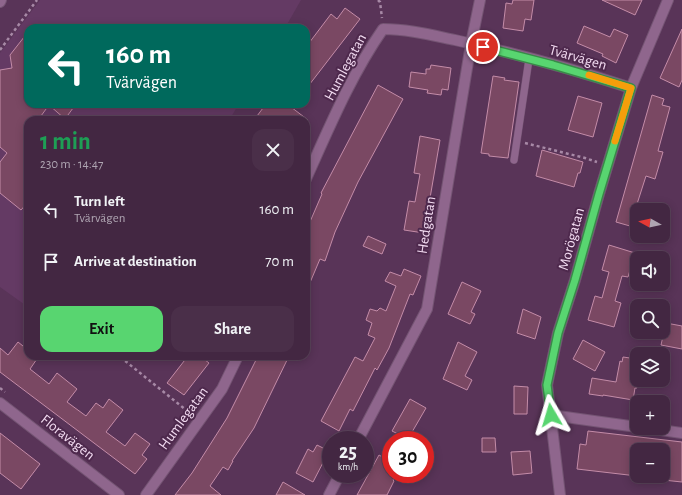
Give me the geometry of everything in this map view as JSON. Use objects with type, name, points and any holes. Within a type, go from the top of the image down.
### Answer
[{"type":"street","name":"Hedgatan","points":[[363,431],[427,309],[471,44],[480,0]]},
{"type":"street","name":"Morögatan","points":[[560,495],[547,385],[558,333],[631,88],[668,0]]},
{"type":"street","name":"Humlegatan","points":[[310,170],[352,81],[369,49],[383,29],[401,29],[471,44]]},
{"type":"street","name":"Tvärvägen","points":[[471,44],[631,88]]},
{"type":"street","name":"Humlegatan","points":[[146,495],[222,390],[236,360]]},
{"type":"street","name":"Floravägen","points":[[0,404],[119,495]]},
{"type":"street","points":[[551,415],[630,426]]},
{"type":"street","points":[[670,431],[682,433]]},
{"type":"street","points":[[329,495],[335,483]]},
{"type":"lane","points":[[514,160],[529,59]]},
{"type":"path","points":[[0,50],[37,0]]},
{"type":"path","points":[[378,0],[380,2],[383,29]]},
{"type":"path","points":[[517,141],[585,158],[607,166]]},
{"type":"path","points":[[124,360],[200,420]]},
{"type":"shaded area","points":[[40,0],[301,0],[287,24],[24,24],[24,108],[236,108],[232,116],[24,116],[24,304],[0,287],[0,53]]},
{"type":"building","points":[[513,0],[534,0],[531,20],[525,19],[523,31],[503,28],[506,3],[512,4]]},
{"type":"building","points":[[602,0],[642,0],[635,15]]},
{"type":"building","points":[[345,8],[360,19],[310,84],[310,42],[331,14],[337,19]]},
{"type":"building","points":[[584,26],[610,37],[614,29],[628,35],[616,63],[602,56],[603,54],[577,43]]},
{"type":"building","points":[[682,29],[682,80],[679,87],[660,78]]},
{"type":"building","points":[[24,37],[24,108],[47,108],[41,116],[24,116],[24,207],[21,210],[0,193],[0,162],[7,153],[0,147],[0,70],[12,68],[10,55]]},
{"type":"building","points":[[431,65],[451,68],[448,90],[442,89],[441,95],[427,93],[428,90],[409,87],[411,72],[426,74],[426,69],[430,69]]},
{"type":"building","points":[[493,76],[505,78],[504,80],[519,82],[508,158],[489,156],[489,154],[481,153]]},
{"type":"building","points":[[378,85],[403,99],[358,182],[335,232],[325,261],[320,259],[310,283],[310,222],[322,194],[321,193]]},
{"type":"building","points":[[652,95],[664,99],[662,105],[670,107],[658,151],[663,152],[655,179],[646,176],[637,203],[630,203],[630,226],[616,222]]},
{"type":"building","points":[[578,96],[602,103],[593,137],[568,130]]},
{"type":"building","points":[[52,108],[73,108],[67,116],[62,116]]},
{"type":"building","points":[[263,108],[292,108],[303,116],[257,116]]},
{"type":"building","points":[[420,136],[440,140],[424,233],[404,230],[409,201],[415,202],[420,174],[414,173]]},
{"type":"building","points":[[542,150],[583,162],[574,187],[536,176]]},
{"type":"building","points":[[368,236],[386,244],[382,254],[363,246]]},
{"type":"building","points":[[609,245],[630,251],[630,270],[628,277],[622,276],[615,301],[621,303],[614,327],[588,320],[595,296],[602,298],[609,272],[602,270]]},
{"type":"building","points":[[404,269],[421,276],[413,295],[410,294],[389,348],[377,370],[375,368],[353,411],[350,409],[339,431],[321,421],[355,357],[363,361],[375,338],[368,335],[372,323],[366,320],[370,309],[377,311],[380,308],[386,311],[396,286],[385,281],[390,272],[401,276]]},
{"type":"building","points":[[462,282],[481,291],[471,312],[475,314],[470,324],[448,314]]},
{"type":"building","points":[[523,309],[541,317],[535,339],[517,333]]},
{"type":"building","points":[[670,324],[682,326],[682,349],[661,345],[662,339],[670,339]]},
{"type":"building","points":[[583,340],[605,352],[595,371],[573,359]]},
{"type":"building","points":[[18,342],[24,347],[24,360],[36,360],[30,369],[49,384],[57,373],[77,389],[67,402],[86,416],[96,403],[103,408],[109,399],[123,410],[106,432],[125,446],[135,433],[150,444],[142,455],[147,459],[135,474],[0,372],[0,348],[8,355]]},
{"type":"building","points":[[458,342],[477,352],[465,376],[472,380],[467,390],[443,379]]},
{"type":"building","points":[[623,357],[630,358],[630,387],[637,387],[635,388],[634,395],[630,395],[630,400],[589,394],[592,378],[616,382],[620,361],[622,362]]},
{"type":"building","points":[[185,360],[205,360],[209,363],[184,395],[167,383]]},
{"type":"building","points":[[256,360],[287,360],[254,428],[232,461],[228,470],[223,467],[210,486],[221,495],[175,495],[192,473],[227,418]]},
{"type":"building","points":[[514,386],[528,387],[527,414],[514,414]]},
{"type":"building","points":[[410,399],[426,408],[413,431],[392,431]]},
{"type":"building","points":[[588,431],[682,442],[682,482],[670,481],[670,443],[630,443],[630,475],[577,469],[580,444],[586,445]]},
{"type":"building","points":[[0,433],[40,464],[21,489],[0,473]]},
{"type":"building","points":[[482,438],[495,438],[496,452],[482,452]]},
{"type":"building","points":[[317,445],[322,448],[322,465],[313,482],[296,473],[308,449],[313,452]]},
{"type":"building","points":[[530,451],[532,473],[513,475],[511,452]]},
{"type":"building","points":[[379,455],[382,457],[382,483],[393,483],[387,495],[357,495],[364,483],[374,483],[374,464]]},
{"type":"building","points":[[283,482],[305,495],[276,495]]},
{"type":"slow traffic","points":[[589,75],[631,88],[615,141]]},
{"type":"route","points":[[483,47],[553,65],[631,88],[558,333],[547,385],[551,415]]}]
